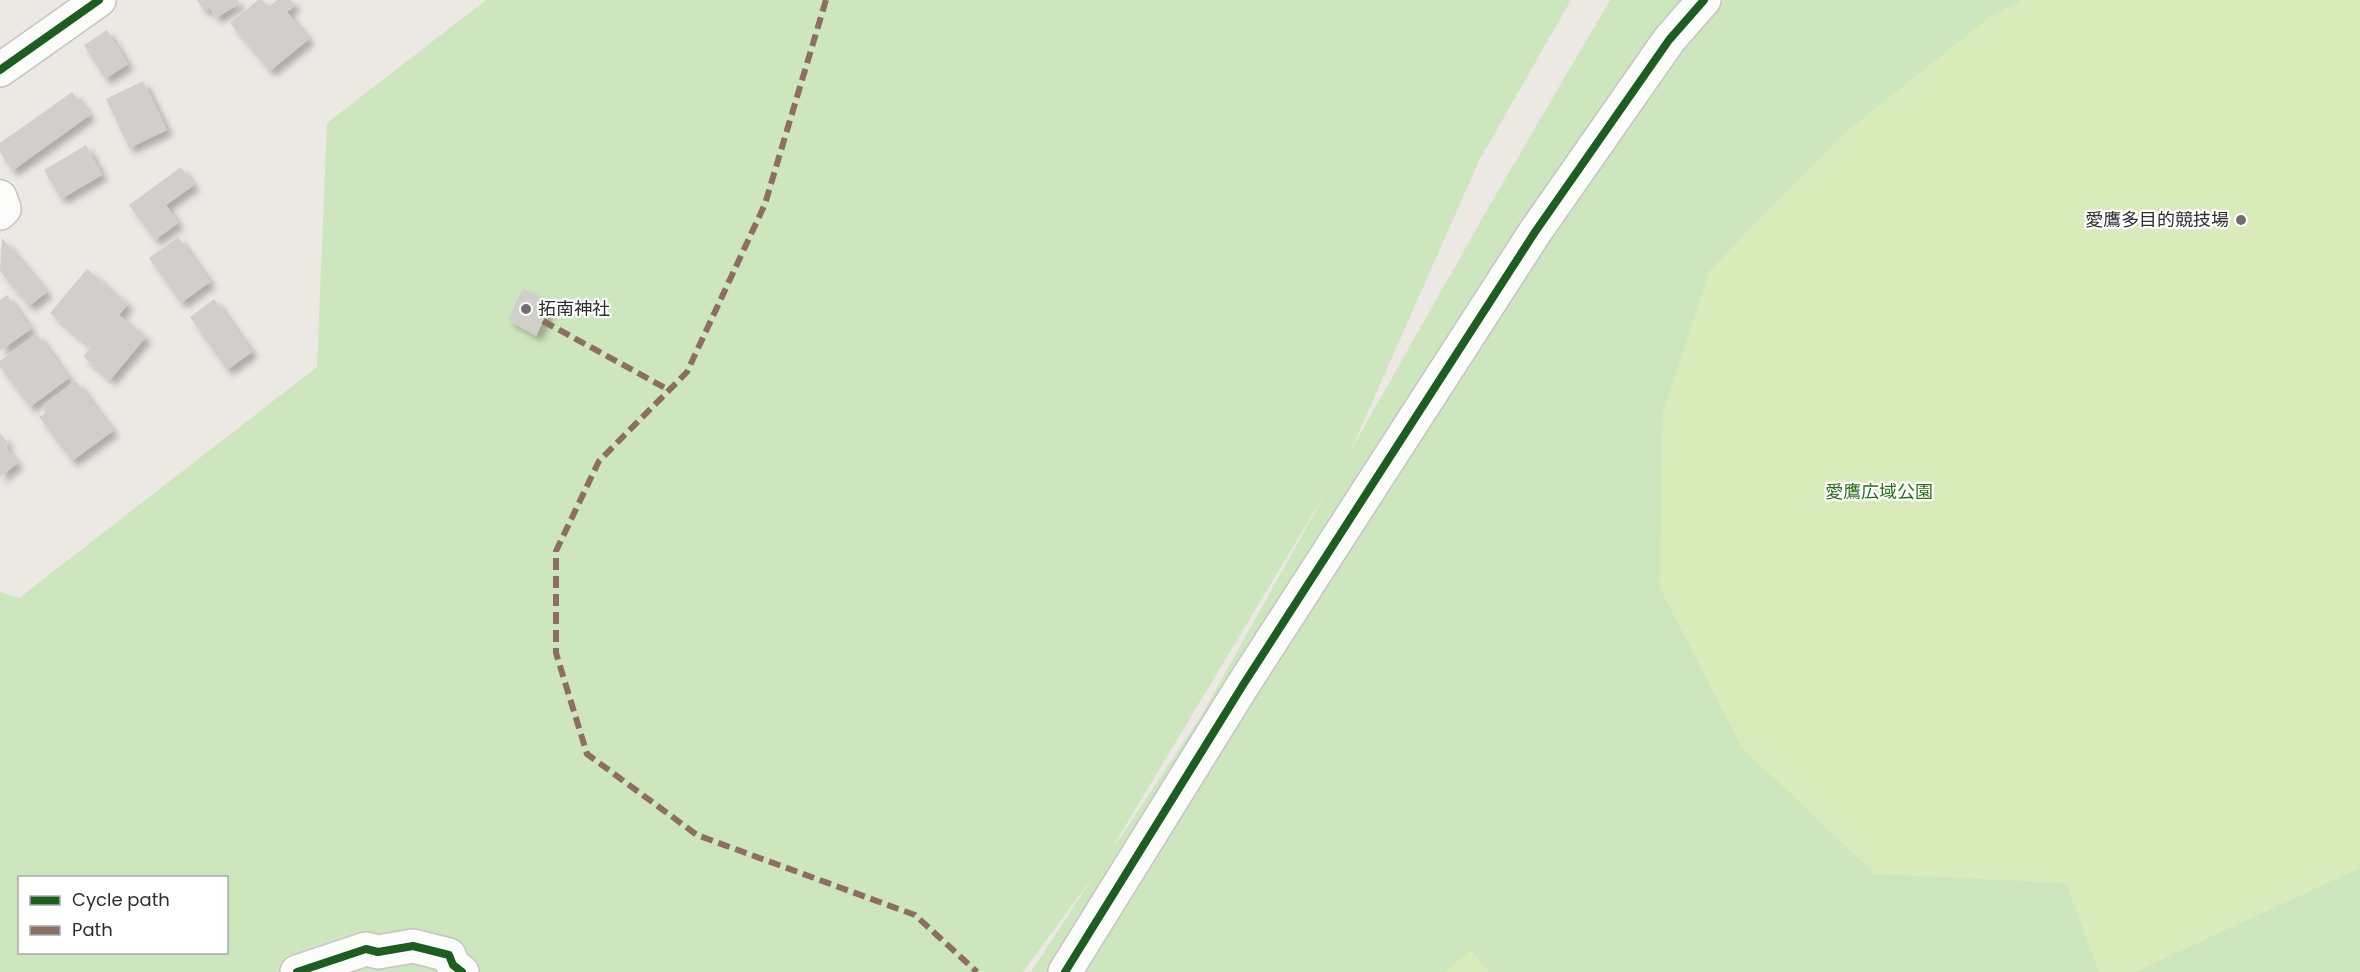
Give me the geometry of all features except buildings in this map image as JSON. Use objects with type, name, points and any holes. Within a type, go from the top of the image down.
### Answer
[{"type":"street","points":[[0,70],[99,0]]},
{"type":"street","points":[[1065,972],[1243,685],[1535,232],[1669,40],[1704,0]]},
{"type":"street","points":[[0,197],[4,209],[0,213]]},
{"type":"street","points":[[297,972],[366,949],[378,952],[413,946],[449,955],[453,964],[462,972]]},
{"type":"green space","name":"愛鷹広域公園","points":[[486,0],[1571,0],[1479,161],[1351,450],[1487,210],[1610,0],[2360,0],[2360,972],[1031,972],[1095,874],[1023,972],[0,972],[0,592],[19,598],[317,367],[327,123]],"holes":[[[1329,487],[1201,716],[1116,844]]]},
{"type":"green space","name":"愛鷹広域公園","points":[[2022,0],[2360,0],[2360,868],[2135,972],[2099,972],[2066,883],[1875,874],[1742,748],[1660,588],[1662,415],[1710,270],[1844,133],[1991,16]]},
{"type":"green space","points":[[1471,950],[1489,972],[1445,972]]},
{"type":"marked path","points":[[826,0],[765,204],[687,372],[599,461],[556,551],[556,653],[587,754],[697,835],[915,915],[977,972]]},
{"type":"marked path","points":[[543,321],[669,390]]},
{"type":"cycle path","points":[[0,70],[99,0]]},
{"type":"cycle path","points":[[1065,972],[1243,685],[1535,232],[1669,40],[1704,0]]},
{"type":"cycle path","points":[[297,972],[366,949],[378,952],[413,946],[449,955],[453,965],[462,972]]},
{"type":"place","name":"愛鷹多目的競技場","points":[[2241,220]]},
{"type":"place","name":"拓南神社","points":[[526,309]]}]
